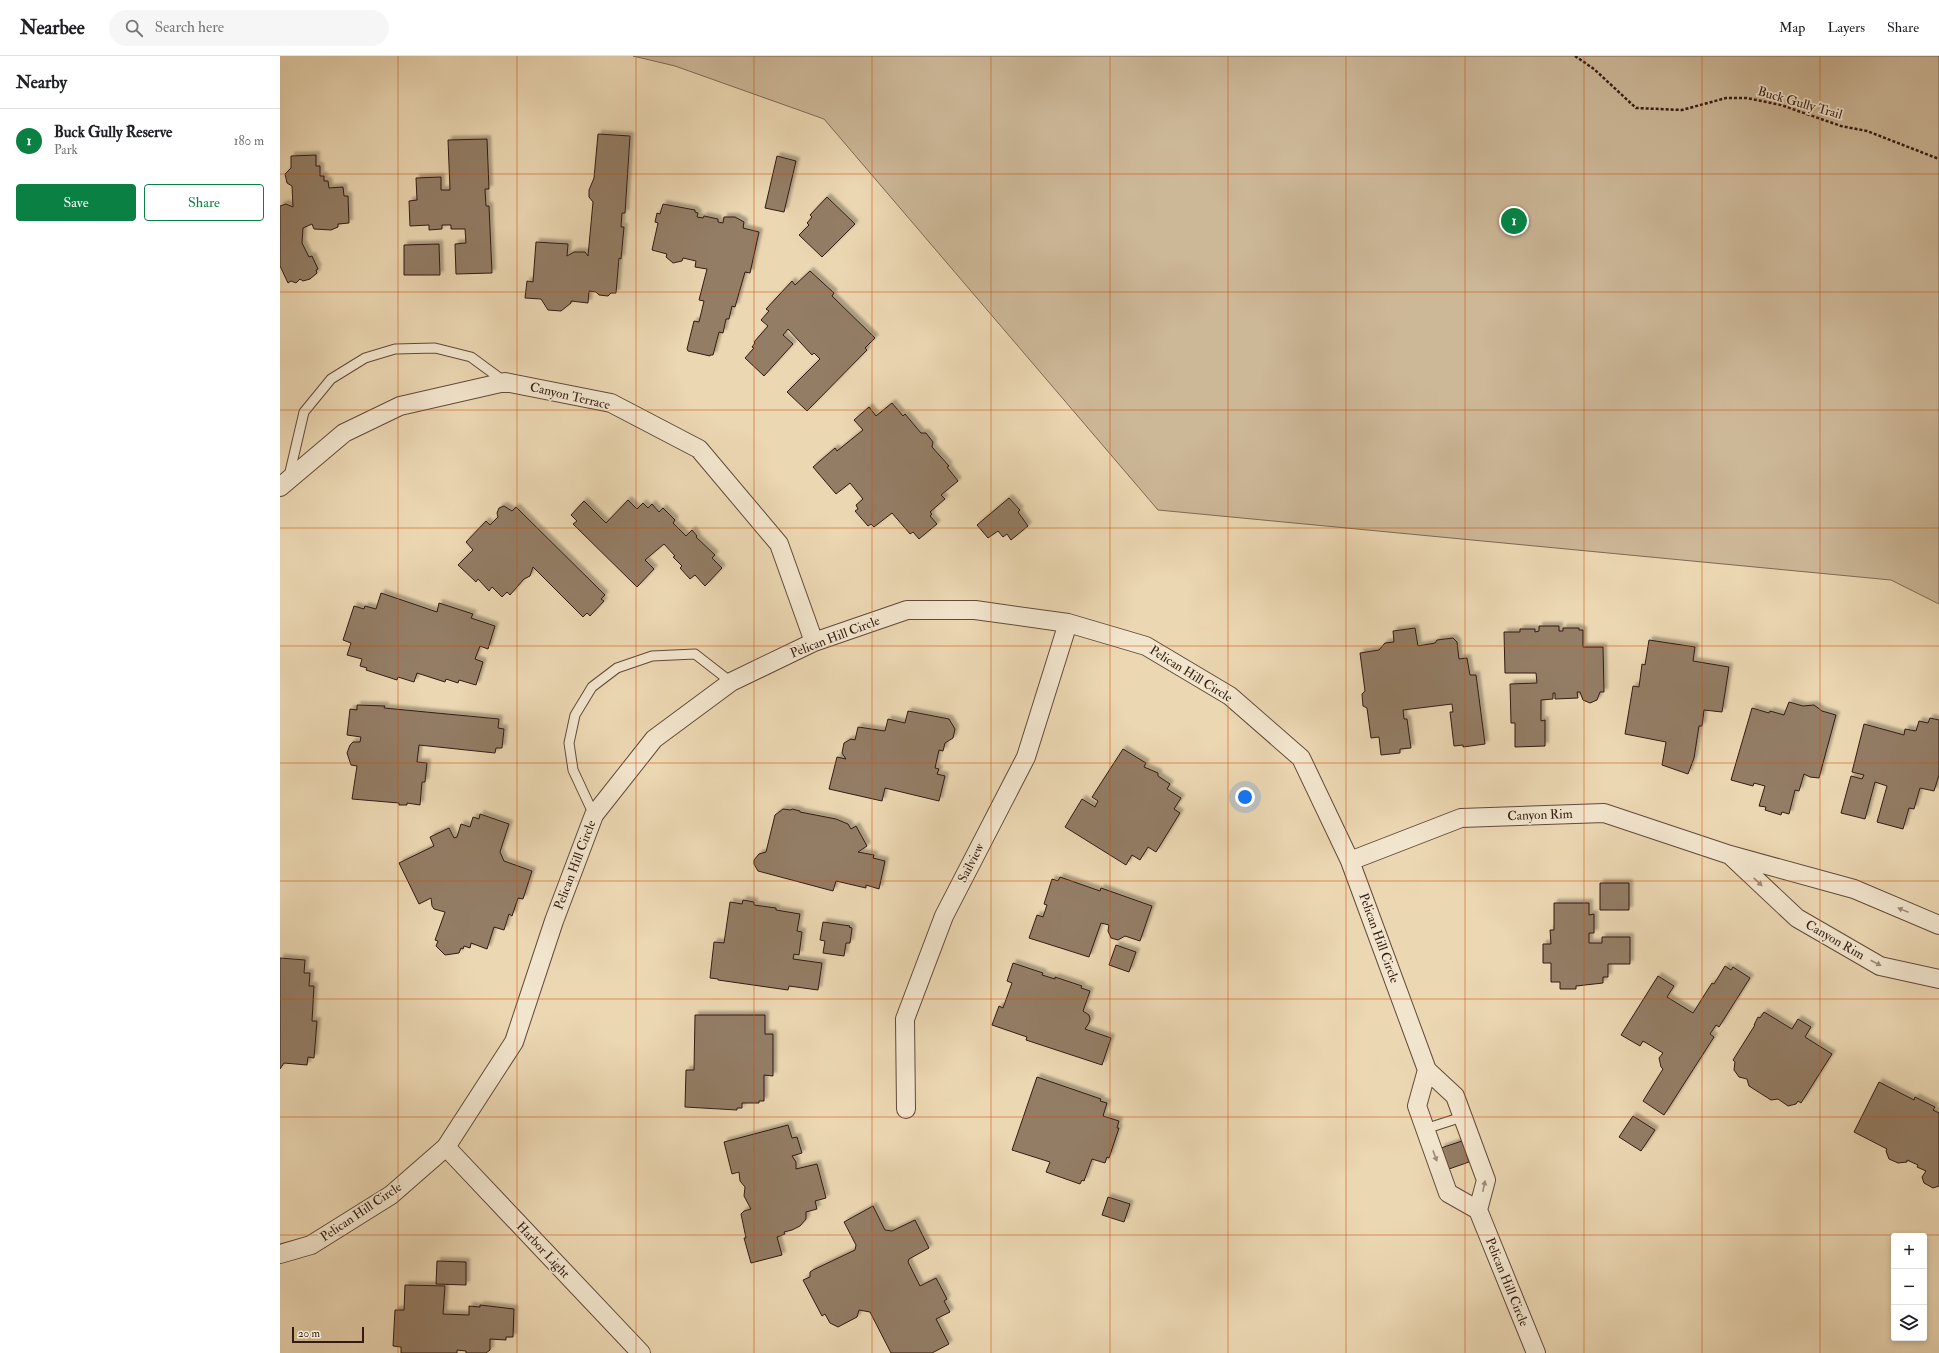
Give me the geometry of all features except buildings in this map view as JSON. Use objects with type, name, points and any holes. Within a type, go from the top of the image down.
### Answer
[{"type":"street","name":"Canyon Terrace","points":[[284,483],[344,433],[400,406],[505,382],[611,403],[700,449],[779,544],[814,642]]},
{"type":"street","name":"Pelican Hill Circle","points":[[280,1254],[311,1245],[390,1195],[446,1147],[514,1042],[554,921],[594,815],[654,739],[731,682],[814,642],[907,610],[976,610],[1068,623],[1146,646],[1230,696],[1301,758],[1350,861],[1427,1070],[1455,1096],[1486,1180],[1478,1210],[1536,1353]]},
{"type":"street","name":"Sailview","points":[[906,1109],[905,1020],[944,916],[1026,757],[1068,623]]},
{"type":"street","name":"Canyon Rim","points":[[1350,861],[1461,818],[1604,813],[1730,855],[1854,889],[1939,924]]},
{"type":"street","name":"Canyon Rim","points":[[1730,855],[1797,918],[1880,966],[1939,979]]},
{"type":"street","points":[[1427,1070],[1417,1106],[1425,1129],[1448,1192],[1478,1210]]},
{"type":"street","name":"Harbor Light","points":[[446,1147],[641,1353]]},
{"type":"lane","points":[[284,483],[304,412],[331,379],[365,358],[395,350],[435,348],[471,357],[505,382]]},
{"type":"lane","points":[[594,815],[573,770],[569,743],[575,716],[592,687],[617,668],[652,656],[695,654],[731,682]]},
{"type":"lane","points":[[1425,1129],[1462,1117]]},
{"type":"path","name":"Buck Gully Trail","points":[[1575,56],[1594,69],[1636,108],[1682,110],[1726,98],[1747,98],[1781,105],[1841,126],[1867,131],[1939,159]]},
{"type":"shaded area","points":[[633,56],[1939,56],[1939,604],[1891,580],[1158,510],[824,119],[675,66]]},
{"type":"place","name":"Buck Gully Reserve","points":[[1514,221]]}]
